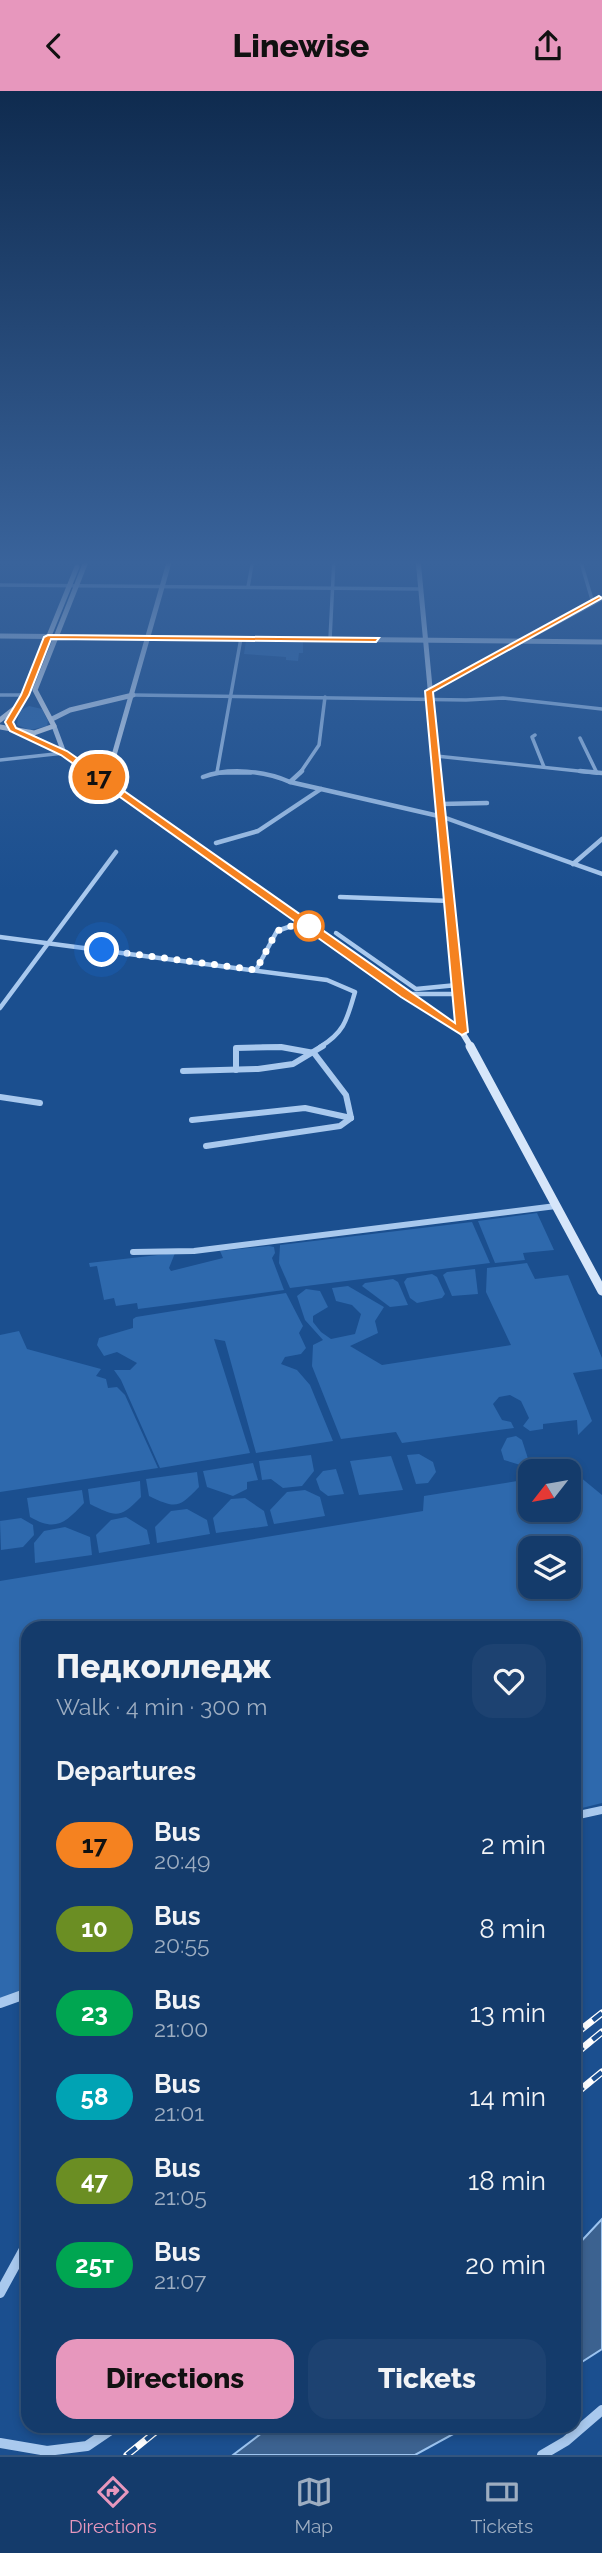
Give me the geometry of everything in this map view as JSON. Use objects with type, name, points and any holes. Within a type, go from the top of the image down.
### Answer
[{"type":"main road","points":[[13,729],[9,722],[37,669]]},
{"type":"main road","points":[[42,669],[35,691],[53,722],[64,753]]},
{"type":"main road","points":[[100,778],[109,773],[140,669]]},
{"type":"main road","points":[[427,669],[462,1032],[499,1096],[602,1291]]},
{"type":"main road","points":[[429,695],[473,669]]},
{"type":"main road","points":[[0,720],[17,707],[70,710],[133,695]]},
{"type":"main road","points":[[24,733],[43,732],[70,710]]},
{"type":"main road","points":[[0,727],[24,733],[64,753],[405,995],[462,1032]]},
{"type":"main road","points":[[592,1271],[602,1277]]},
{"type":"street","points":[[217,772],[235,669]]},
{"type":"street","points":[[0,695],[25,695]]},
{"type":"street","points":[[133,695],[429,695],[503,698],[602,709]]},
{"type":"street","points":[[290,782],[309,767],[321,748],[325,697]]},
{"type":"street","points":[[534,735],[532,737],[544,767]]},
{"type":"street","points":[[580,738],[599,773]]},
{"type":"street","points":[[0,761],[64,753]]},
{"type":"street","points":[[436,756],[599,773]]},
{"type":"street","points":[[203,776],[217,772],[280,775],[290,782],[443,817],[602,874]]},
{"type":"street","points":[[216,843],[258,831],[321,789]]},
{"type":"street","points":[[441,804],[487,803]]},
{"type":"street","points":[[573,864],[602,839]]},
{"type":"street","points":[[0,1008],[51,943],[116,852]]},
{"type":"street","points":[[340,897],[451,901]]},
{"type":"street","points":[[256,970],[277,931],[303,922]]},
{"type":"street","points":[[336,933],[416,989],[457,990]]},
{"type":"street","points":[[0,937],[327,980],[355,992],[345,1025],[335,1038],[293,1064],[236,1070],[183,1071]]},
{"type":"street","points":[[405,995],[457,990]]},
{"type":"street","points":[[206,1146],[340,1126],[351,1118],[352,1105],[342,1088],[323,1068],[320,1057],[313,1052],[296,1048],[236,1048],[236,1070]]},
{"type":"street","points":[[0,1097],[40,1103]]},
{"type":"street","points":[[192,1120],[305,1108],[351,1118]]},
{"type":"street","points":[[133,1252],[194,1251],[556,1206]]},
{"type":"street","points":[[581,1814],[602,1809]]},
{"type":"street","points":[[0,2003],[21,1996]]},
{"type":"street","points":[[0,2293],[21,2255]]},
{"type":"street","points":[[581,2428],[602,2410]]},
{"type":"street","points":[[0,2443],[46,2453],[87,2446],[106,2433]]},
{"type":"street","points":[[542,2455],[575,2433]]},
{"type":"shaded area","points":[[29,706],[42,709],[48,721],[47,726],[30,730],[17,725],[19,711]]},
{"type":"shaded area","points":[[537,1213],[554,1250],[523,1253],[525,1260],[495,1263],[478,1221]]},
{"type":"shaded area","points":[[472,1222],[490,1263],[290,1288],[279,1263],[280,1245]]},
{"type":"shaded area","points":[[274,1247],[272,1258],[284,1290],[138,1309],[137,1303],[116,1306],[114,1298],[104,1300],[97,1266],[90,1267],[89,1263],[175,1253],[169,1268],[171,1271],[223,1258],[220,1251]]},
{"type":"shaded area","points":[[527,1263],[535,1279],[568,1275],[602,1358],[602,1369],[573,1373],[592,1421],[578,1435],[577,1420],[543,1424],[543,1429],[530,1431],[523,1426],[529,1418],[521,1401],[510,1395],[499,1397],[493,1404],[502,1420],[511,1422],[514,1428],[402,1443],[396,1432],[341,1439],[312,1366],[313,1345],[323,1340],[305,1320],[297,1296],[306,1289],[320,1291],[328,1307],[313,1316],[313,1322],[331,1339],[355,1334],[361,1314],[352,1305],[336,1301],[332,1288],[348,1286],[384,1307],[375,1321],[378,1333],[350,1346],[382,1365],[511,1345],[486,1292],[487,1268]]},
{"type":"shaded area","points":[[475,1269],[478,1294],[452,1296],[443,1275],[447,1272]]},
{"type":"shaded area","points":[[432,1274],[437,1277],[445,1294],[442,1298],[417,1303],[410,1298],[404,1282],[407,1278]]},
{"type":"shaded area","points":[[393,1279],[398,1282],[408,1305],[390,1307],[362,1286],[365,1283]]},
{"type":"shaded area","points":[[286,1293],[303,1326],[299,1333],[306,1348],[301,1354],[285,1357],[281,1364],[297,1370],[310,1385],[333,1441],[256,1453],[225,1341],[214,1339],[250,1453],[160,1468],[114,1370],[130,1370],[137,1363],[117,1352],[104,1356],[97,1345],[99,1338],[133,1328],[133,1319],[136,1317]]},
{"type":"shaded area","points":[[19,1331],[27,1349],[101,1369],[96,1376],[106,1379],[108,1388],[117,1387],[125,1395],[158,1468],[0,1492],[0,1335]]},
{"type":"shaded area","points":[[516,1436],[522,1440],[528,1459],[518,1459],[518,1464],[504,1460],[501,1450],[507,1438]]},
{"type":"shaded area","points":[[419,1454],[433,1462],[436,1472],[428,1483],[416,1484],[407,1455]]},
{"type":"shaded area","points":[[311,1455],[314,1471],[302,1486],[283,1488],[271,1479],[262,1480],[259,1461]]},
{"type":"shaded area","points":[[391,1456],[403,1490],[359,1495],[350,1461]]},
{"type":"shaded area","points":[[253,1463],[258,1480],[247,1482],[247,1489],[233,1496],[207,1487],[203,1471]]},
{"type":"shaded area","points":[[336,1469],[344,1494],[328,1496],[320,1490],[316,1479],[323,1471]]},
{"type":"shaded area","points":[[197,1472],[199,1487],[182,1503],[165,1503],[149,1496],[146,1479]]},
{"type":"shaded area","points":[[581,1478],[602,1495],[602,1803],[581,1808],[581,1621],[21,1621],[21,1992],[0,1999],[0,1581],[423,1511],[424,1496],[518,1481],[518,1523],[581,1523]]},
{"type":"shaded area","points":[[140,1481],[141,1497],[122,1512],[112,1513],[90,1504],[88,1489]]},
{"type":"shaded area","points":[[82,1490],[84,1503],[60,1523],[47,1524],[30,1517],[27,1498]]},
{"type":"shaded area","points":[[305,1490],[320,1497],[325,1516],[274,1524],[270,1510],[287,1492]]},
{"type":"shaded area","points":[[245,1498],[264,1511],[268,1526],[216,1533],[213,1518],[231,1499]]},
{"type":"shaded area","points":[[187,1509],[207,1520],[210,1534],[157,1543],[155,1527],[171,1511]]},
{"type":"shaded area","points":[[126,1517],[147,1530],[150,1544],[99,1553],[96,1535],[111,1520]]},
{"type":"shaded area","points":[[21,1518],[33,1525],[34,1535],[23,1547],[1,1550],[0,1521]]},
{"type":"shaded area","points":[[65,1527],[90,1537],[92,1555],[35,1563],[34,1543],[44,1531]]},
{"type":"shaded area","points":[[602,2219],[602,2349],[581,2362],[581,2242]]},
{"type":"shaded area","points":[[262,2433],[455,2433],[415,2455],[233,2455]]},
{"type":"railway","points":[[581,2030],[602,2013]]},
{"type":"railway","points":[[581,2049],[602,2032]]},
{"type":"railway","points":[[581,2089],[602,2072]]},
{"type":"railway","points":[[127,2455],[154,2433]]},
{"type":"bus line","name":"17","points":[[35,669],[25,695],[9,722],[13,729],[64,753],[405,995],[462,1032],[429,691],[468,669]]},
{"type":"route","points":[[102,950],[256,970],[277,931],[303,922],[309,926]]}]
